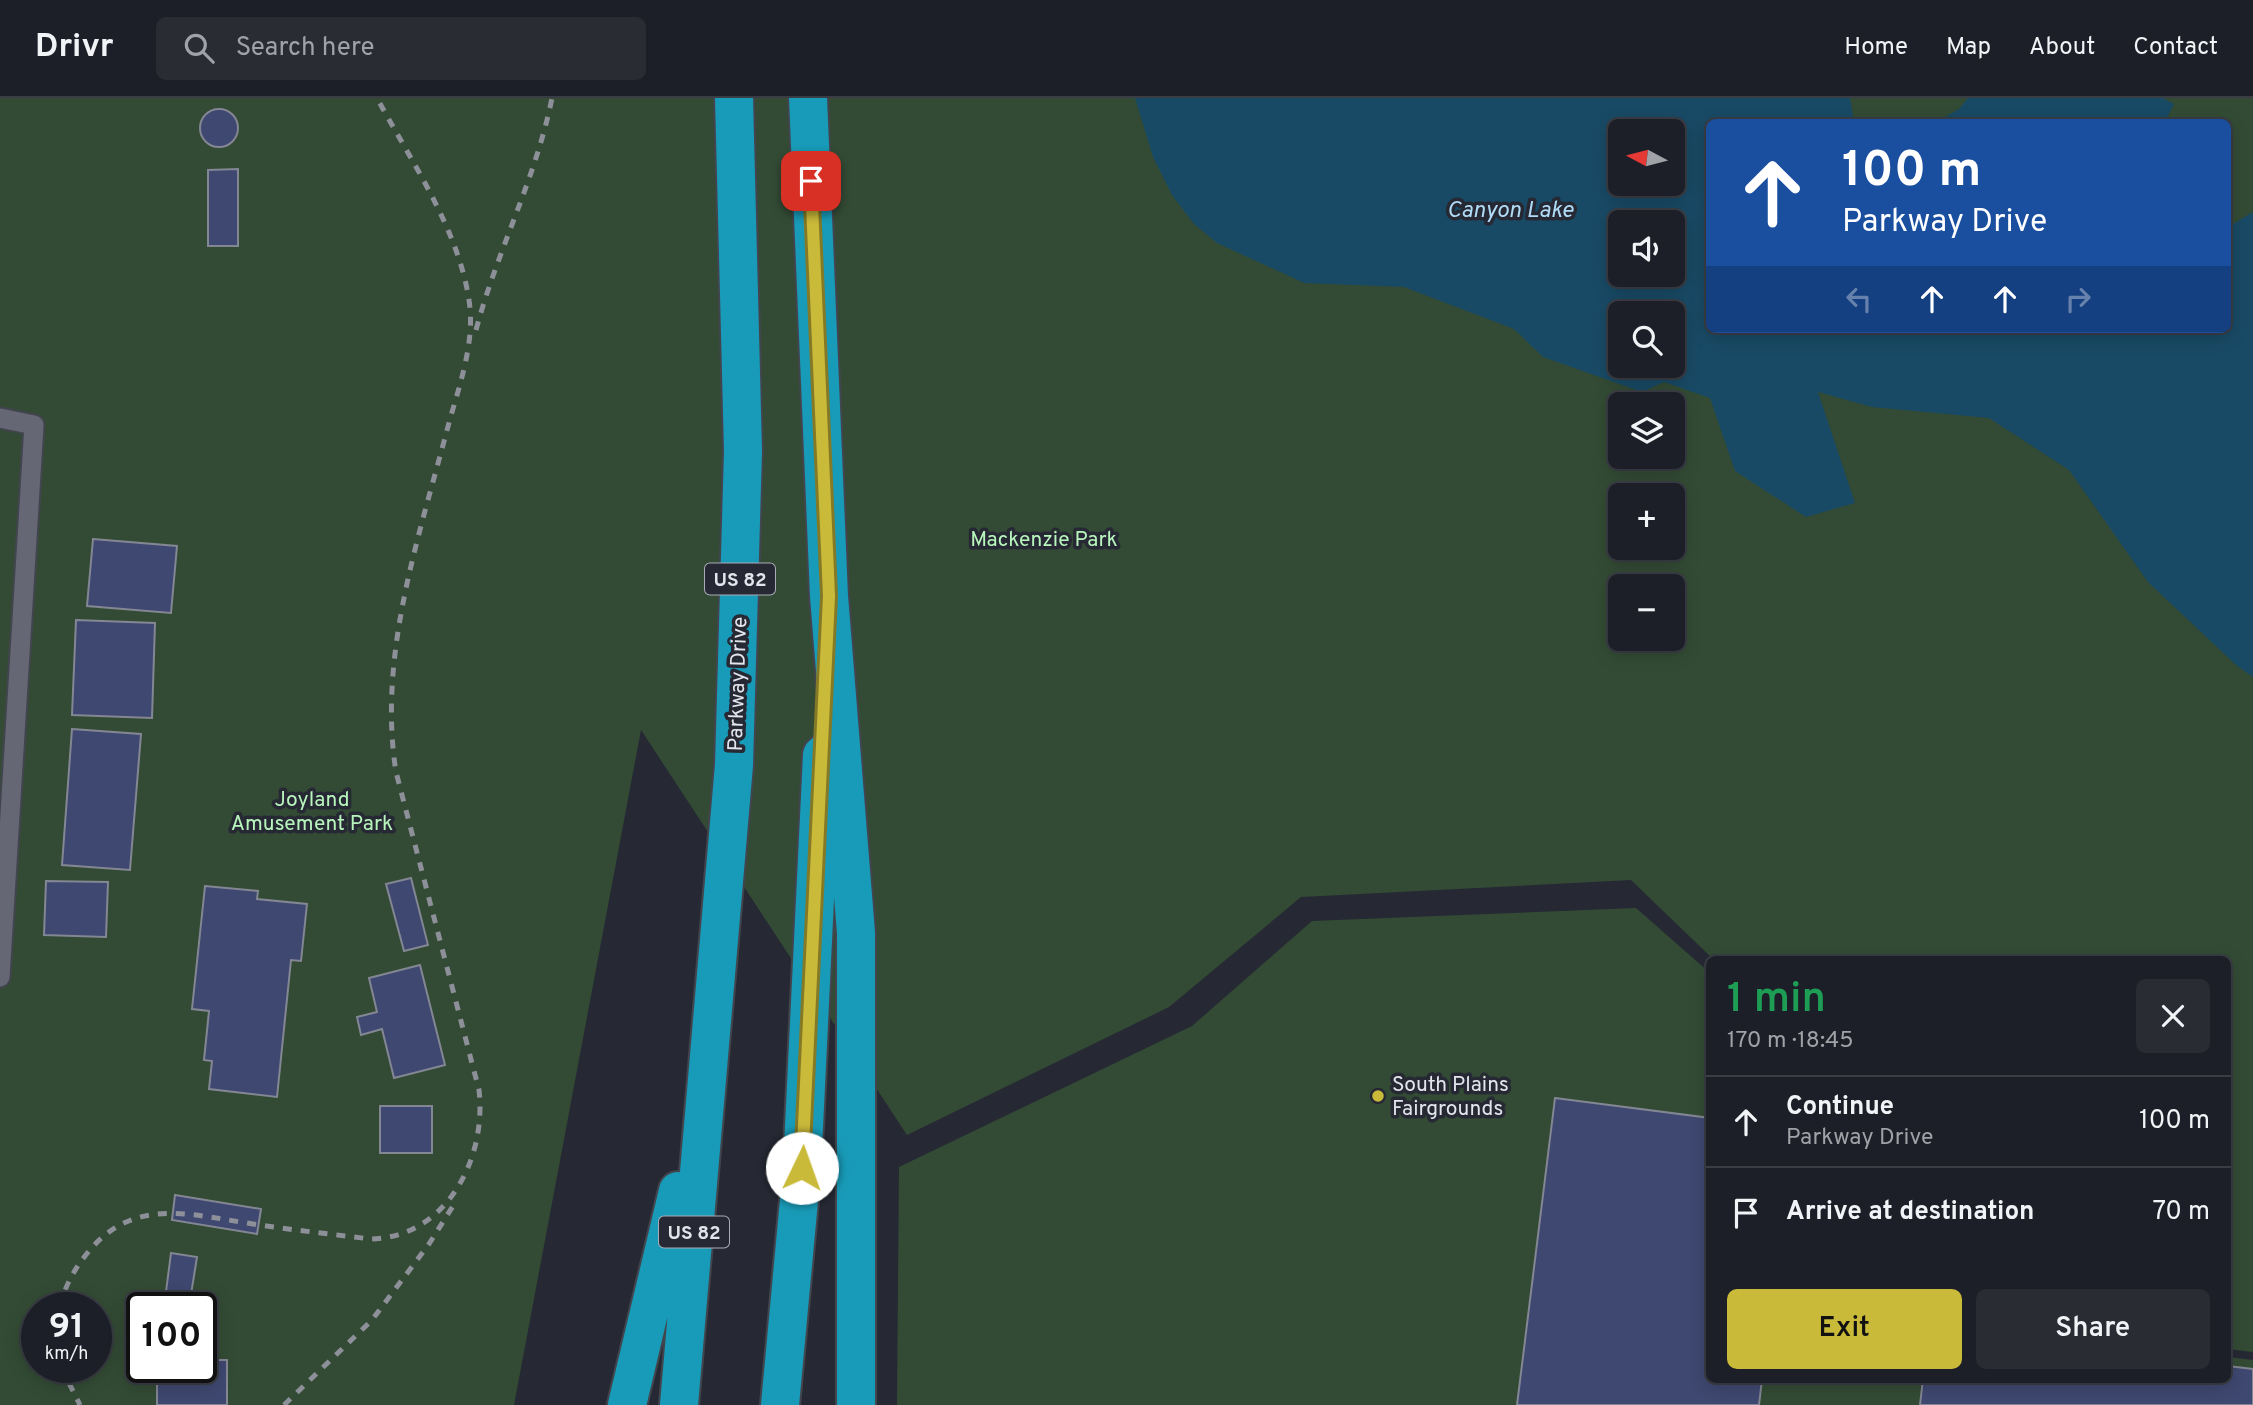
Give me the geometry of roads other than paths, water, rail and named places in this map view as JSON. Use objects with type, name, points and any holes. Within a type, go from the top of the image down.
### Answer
[{"type":"highway","name":"Parkway Drive","points":[[709,1060],[734,765],[743,478],[738,169],[734,98]]},
{"type":"highway","points":[[808,98],[829,596],[856,933],[856,1405]]},
{"type":"highway","points":[[780,1405],[802,1168],[829,596]]},
{"type":"highway","points":[[627,1405],[709,1060]]},
{"type":"highway","name":"US 82","points":[[679,1405],[709,1060]]},
{"type":"lane","points":[[0,418],[34,425],[0,977]]},
{"type":"water","name":"Canyon Lake","points":[[1135,98],[1850,98],[1854,119],[1706,119],[1706,333],[2231,333],[2231,225],[2253,212],[2253,677],[2236,665],[2148,582],[2069,470],[1989,418],[1872,407],[1818,392],[1855,503],[1806,517],[1735,471],[1710,398],[1664,382],[1642,392],[1543,357],[1514,329],[1404,287],[1304,283],[1217,243],[1194,224],[1172,195],[1153,157]]},
{"type":"water","points":[[1968,98],[2163,98],[2174,104],[2166,119],[1941,119],[1959,109]]},
{"type":"railway","points":[[65,1292],[71,1277],[89,1251],[125,1222],[145,1216],[186,1214],[370,1239],[397,1235],[420,1225],[440,1210],[456,1190],[468,1167],[476,1142],[480,1116],[479,1090],[396,772],[392,729],[392,686],[403,601],[468,351],[469,300],[455,247],[444,221],[377,98]]},
{"type":"railway","points":[[476,330],[536,157],[552,98]]},
{"type":"railway","points":[[284,1405],[372,1320],[429,1244],[453,1206]]},
{"type":"railway","points":[[69,1383],[80,1405]]},
{"type":"place","name":"South Plains Fairgrounds","points":[[1378,1096]]},
{"type":"park label","name":"Mackenzie Park","points":[[1044,539]]},
{"type":"park label","name":"Joyland Amusement Park","points":[[312,811]]}]
